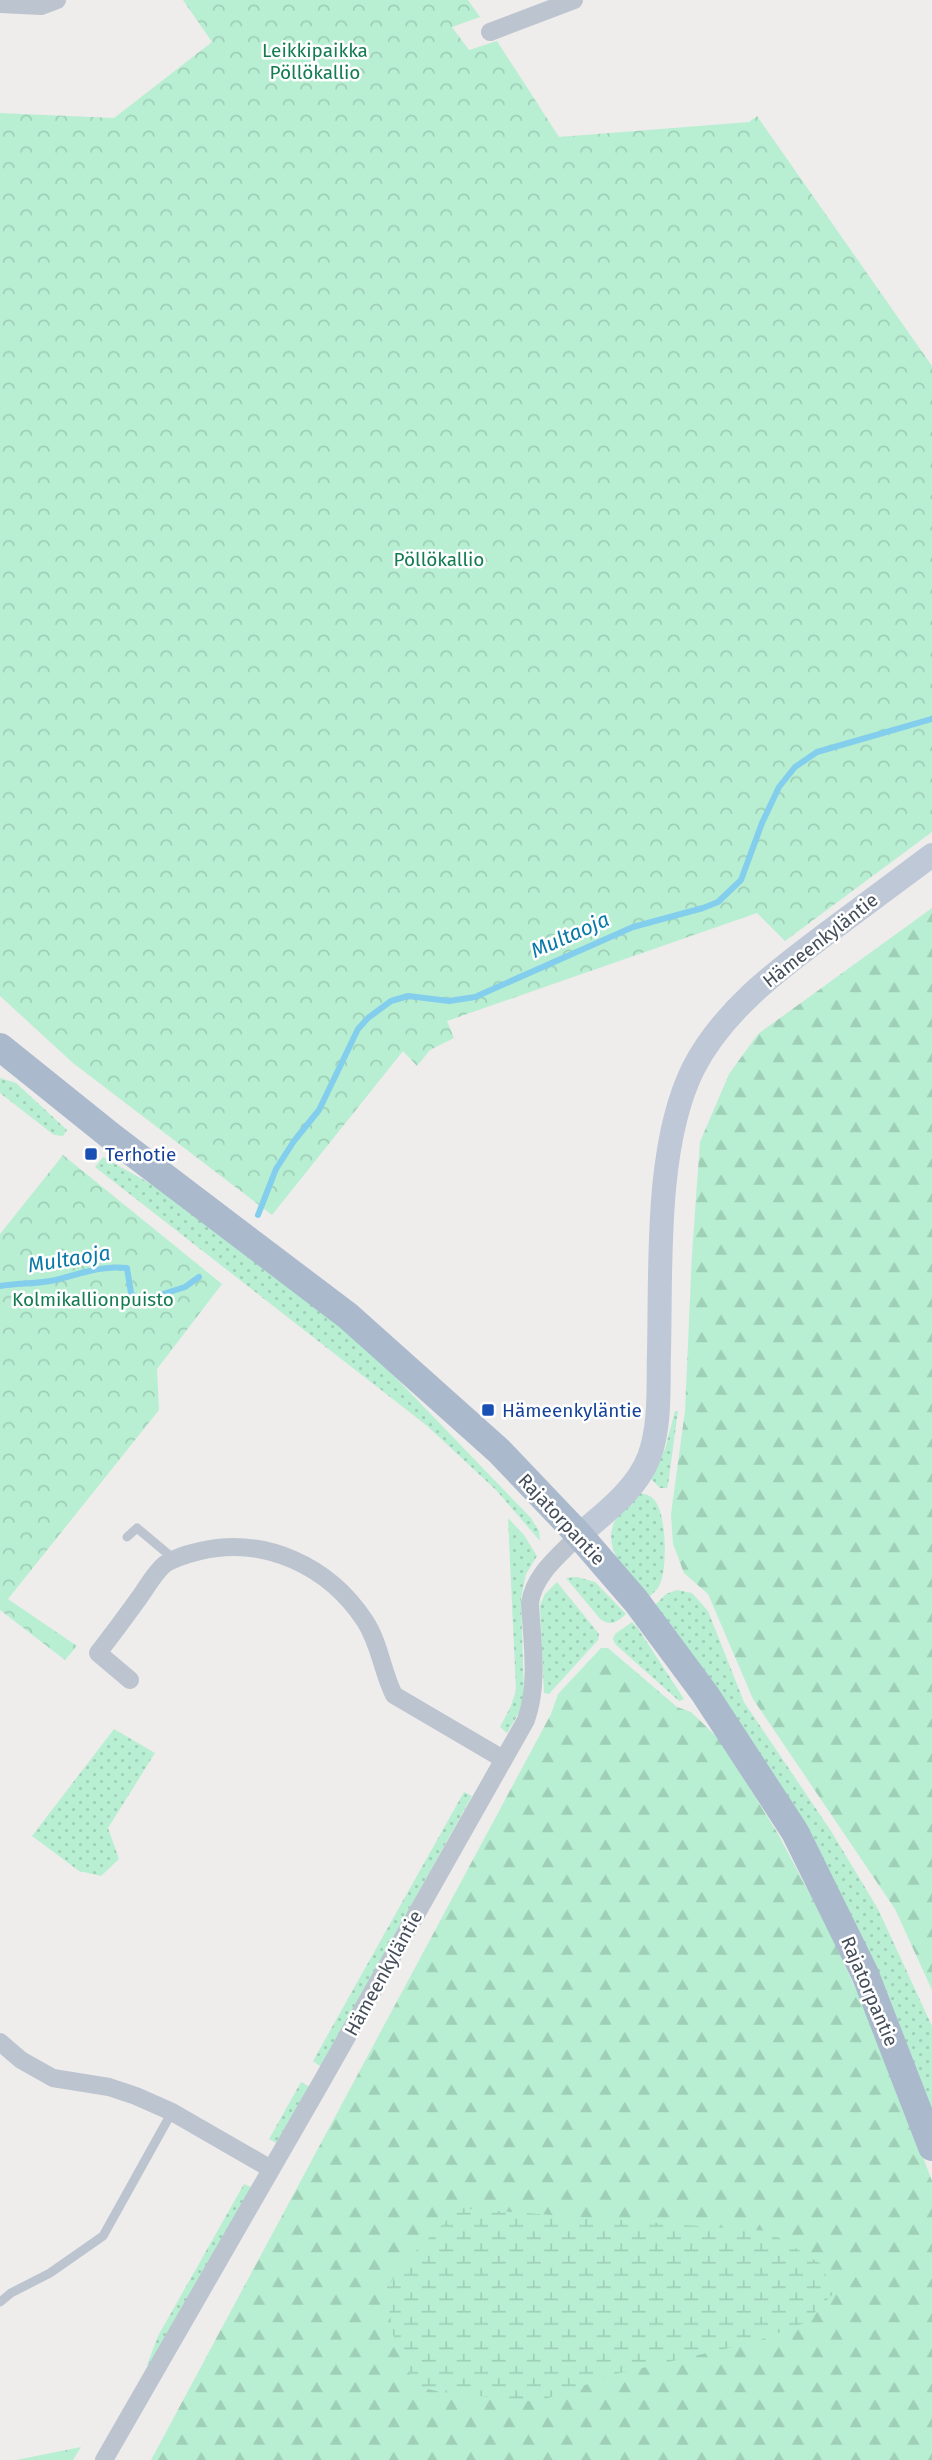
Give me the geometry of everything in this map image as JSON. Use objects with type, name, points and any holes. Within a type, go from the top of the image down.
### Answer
[{"type":"main road","name":"Rajatorpantie","points":[[0,1047],[112,1137],[348,1316],[499,1451],[579,1535],[636,1601],[689,1670],[795,1832],[865,1974],[932,2147]]},
{"type":"street","points":[[0,4],[41,6],[57,0]]},
{"type":"street","points":[[490,32],[573,0]]},
{"type":"street","name":"Hämeenkyläntie","points":[[104,2460],[526,1720],[534,1681],[532,1591],[543,1572],[636,1483],[649,1457],[659,1378],[663,1199],[668,1154],[677,1115],[692,1071],[724,1024],[747,998],[776,972],[932,855]]},
{"type":"street","points":[[130,1680],[98,1653],[163,1566],[174,1559],[209,1549],[236,1546],[285,1555],[307,1565],[331,1582],[365,1621],[375,1639],[387,1681],[394,1695],[503,1759]]},
{"type":"street","points":[[0,2042],[21,2060],[53,2078],[109,2087],[172,2112],[271,2169]]},
{"type":"lane","points":[[127,1537],[137,1528],[174,1559]]},
{"type":"lane","points":[[0,2302],[11,2293],[50,2273],[103,2236],[172,2112]]},
{"type":"green space","name":"Pöllökallio","points":[[183,0],[468,0],[480,17],[452,27],[469,50],[497,41],[559,137],[749,122],[757,116],[932,366],[932,832],[785,941],[757,913],[447,1021],[454,1038],[430,1050],[417,1066],[403,1051],[272,1215],[73,1063],[0,996],[0,113],[114,118],[212,42]]},
{"type":"green space","points":[[932,908],[932,1990],[895,1909],[753,1699],[708,1594],[684,1573],[673,1544],[671,1514],[685,1411],[700,1142],[729,1074],[758,1034]]},
{"type":"green space","points":[[0,1078],[16,1083],[67,1130],[63,1136],[54,1135],[0,1093]]},
{"type":"green space","name":"Kolmikallionpuisto","points":[[63,1155],[222,1284],[157,1369],[159,1410],[8,1599],[77,1646],[65,1660],[0,1610],[0,1234]]},
{"type":"green space","points":[[103,1157],[167,1193],[340,1325],[373,1354],[531,1518],[539,1531],[540,1541],[496,1490],[426,1425],[95,1167]]},
{"type":"green space","points":[[675,1411],[678,1411],[668,1485],[667,1488],[660,1488],[650,1478],[665,1449]]},
{"type":"green space","points":[[639,1493],[650,1496],[655,1501],[664,1532],[662,1579],[658,1588],[648,1598],[625,1571],[611,1540],[617,1517]]},
{"type":"green space","points":[[508,1518],[524,1535],[537,1556],[526,1574],[521,1598],[524,1694],[520,1711],[507,1733],[500,1727],[516,1690]]},
{"type":"green space","points":[[577,1577],[595,1582],[626,1614],[614,1622],[601,1620],[566,1578]]},
{"type":"green space","points":[[557,1582],[599,1634],[598,1640],[549,1694],[544,1693],[540,1605],[545,1594]]},
{"type":"green space","points":[[677,1590],[692,1593],[708,1611],[744,1702],[831,1831],[878,1909],[932,2026],[932,2109],[654,1606],[666,1594]]},
{"type":"green space","points":[[632,1622],[684,1699],[679,1701],[615,1644],[615,1634]]},
{"type":"green space","points":[[601,1648],[608,1648],[677,1707],[691,1712],[720,1740],[778,1834],[829,1930],[881,2045],[932,2181],[932,2460],[151,2460],[551,1714],[558,1694]]},
{"type":"green space","points":[[114,1729],[155,1753],[108,1828],[119,1859],[101,1876],[79,1871],[32,1836]]},
{"type":"green space","points":[[464,1792],[472,1796],[321,2067],[313,2061]]},
{"type":"green space","points":[[301,2082],[310,2087],[278,2144],[269,2139]]},
{"type":"green space","points":[[244,2184],[253,2188],[150,2367],[147,2365],[158,2336]]},
{"type":"green space","points":[[459,2208],[768,2231],[821,2264],[834,2293],[804,2323],[755,2342],[616,2374],[537,2402],[441,2392],[414,2386],[392,2332],[387,2287],[414,2253]]},
{"type":"green space","points":[[81,2447],[73,2460],[16,2460]]},
{"type":"waterway","name":"Multaoja","points":[[258,1215],[276,1169],[319,1110],[358,1029],[391,1001],[408,996],[449,1001],[475,997],[633,927],[718,902],[741,880],[762,823],[779,787],[795,767],[817,752],[932,719]]},
{"type":"waterway","name":"Multaoja","points":[[0,1286],[49,1281],[117,1267],[127,1268],[131,1293],[138,1300],[144,1300],[185,1287],[199,1277]]},
{"type":"place","name":"Terhotie","points":[[91,1154]]},
{"type":"place","name":"Hämeenkyläntie","points":[[488,1410]]},
{"type":"park label","name":"Leikkipaikka Pöllökallio","points":[[315,61]]}]
